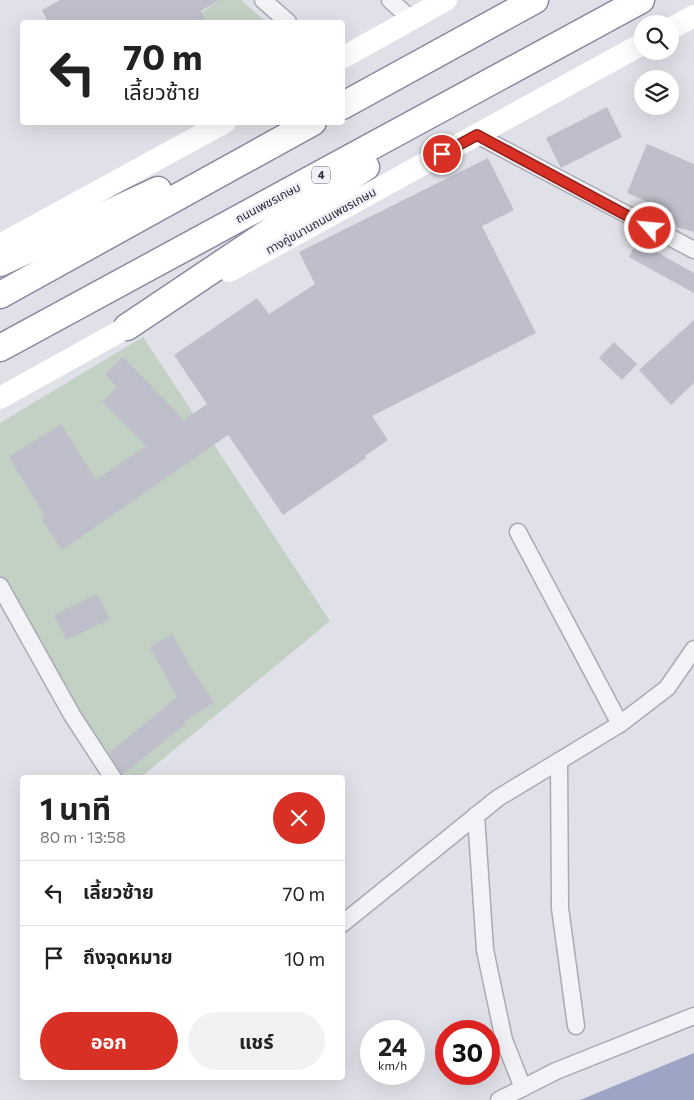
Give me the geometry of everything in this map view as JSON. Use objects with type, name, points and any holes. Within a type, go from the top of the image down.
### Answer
[{"type":"highway","points":[[345,104],[535,0]]},
{"type":"highway","name":"ถนนเพชรเกษม","points":[[0,348],[641,0]]},
{"type":"highway","points":[[127,327],[500,78]]},
{"type":"highway","points":[[0,263],[296,125]]},
{"type":"highway","points":[[0,295],[308,125]]},
{"type":"main road","points":[[345,56],[446,0]]},
{"type":"main road","points":[[679,24],[694,16]]},
{"type":"main road","name":"ทางคู่ขนานถนนเพชรเกษม","points":[[0,398],[634,48]]},
{"type":"main road","points":[[0,245],[219,125]]},
{"type":"street","points":[[263,0],[286,20]]},
{"type":"street","points":[[390,0],[412,20]]},
{"type":"street","points":[[477,135],[694,250]]},
{"type":"street","points":[[518,532],[620,724]]},
{"type":"street","points":[[0,586],[72,715],[111,775]]},
{"type":"street","points":[[345,922],[498,798],[620,724],[667,688],[694,649]]},
{"type":"street","points":[[559,761],[560,908],[576,1026]]},
{"type":"street","points":[[476,815],[485,950],[504,1040],[524,1088]]},
{"type":"street","points":[[499,1100],[556,1071],[694,1016]]},
{"type":"green space","points":[[220,0],[241,0],[264,20],[206,20],[202,12]]},
{"type":"green space","points":[[143,337],[330,621],[143,775],[101,775],[0,598],[0,423]]},
{"type":"water","points":[[694,1053],[694,1100],[580,1100]]},
{"type":"building","points":[[60,0],[220,0],[201,11],[206,20],[47,20],[42,10]]},
{"type":"building","points":[[607,107],[622,137],[561,168],[546,138]]},
{"type":"building","points":[[647,144],[694,164],[694,232],[670,225],[673,213],[627,193]]},
{"type":"building","points":[[488,158],[514,210],[482,226],[536,333],[372,416],[388,440],[365,456],[366,458],[283,515],[228,435],[62,550],[41,518],[45,516],[9,457],[61,424],[96,480],[146,446],[102,402],[117,387],[105,374],[123,357],[184,420],[207,404],[174,355],[257,298],[269,314],[315,284],[299,252]]},
{"type":"building","points":[[637,241],[694,273],[694,293],[629,257]]},
{"type":"building","points":[[694,320],[694,383],[671,405],[639,370]]},
{"type":"building","points":[[614,342],[637,364],[622,380],[599,358]]},
{"type":"building","points":[[97,594],[110,619],[66,640],[54,615]]},
{"type":"building","points":[[172,634],[190,666],[214,702],[184,722],[186,724],[122,775],[109,753],[177,697],[150,647]]},
{"type":"route","points":[[442,154],[477,135],[650,228]]}]
